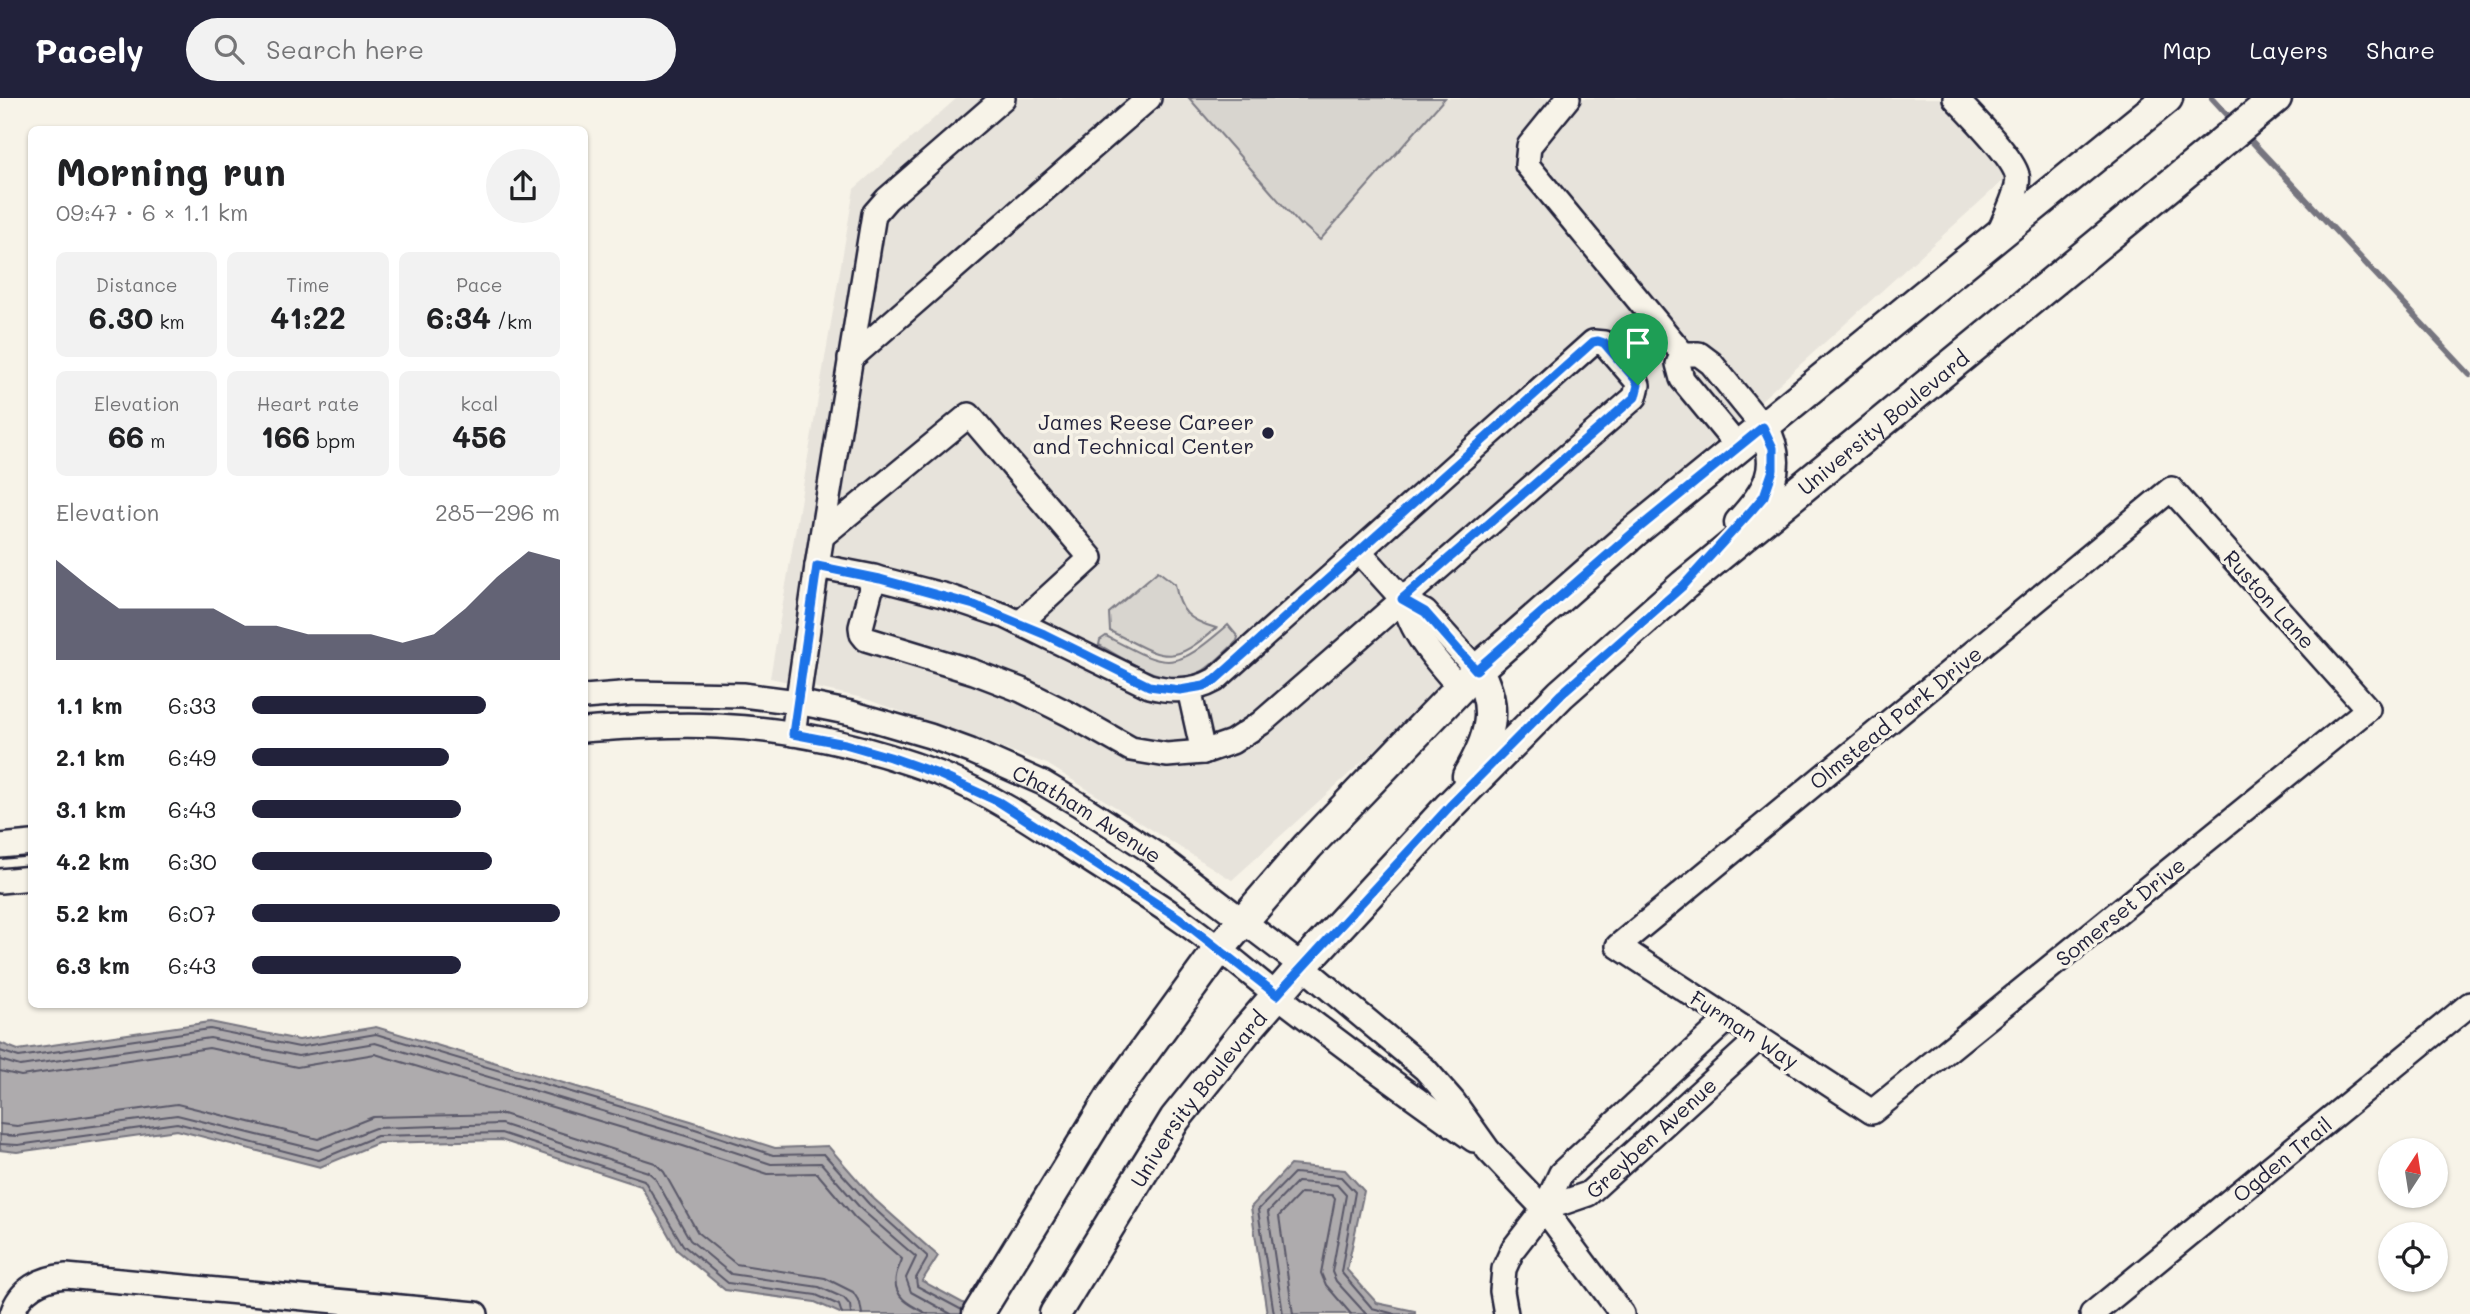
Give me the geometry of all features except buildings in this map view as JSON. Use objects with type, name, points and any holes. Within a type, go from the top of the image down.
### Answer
[{"type":"main road","name":"University Boulevard","points":[[1055,1314],[1175,1119],[1302,966],[1450,806],[1561,694],[1684,585],[2276,98]]},
{"type":"main road","points":[[984,1303],[1112,1096],[1219,948],[1308,846],[1468,679],[1634,532],[2159,104]]},
{"type":"main road","points":[[1684,585],[1764,496],[1773,470],[1774,456],[1772,442],[1763,427]]},
{"type":"main road","points":[[1450,806],[1480,753],[1490,725],[1490,699],[1486,686],[1468,679]]},
{"type":"street","points":[[793,734],[817,566],[874,214],[887,198],[1003,98]]},
{"type":"street","points":[[850,359],[1149,98]]},
{"type":"street","points":[[1568,98],[1529,146],[1527,165],[1683,354]]},
{"type":"street","points":[[1955,98],[2009,159],[2017,175],[2012,200],[1997,237]]},
{"type":"street","points":[[817,566],[874,577],[946,596],[1020,622],[1149,686],[1162,689],[1204,686],[1215,680],[1360,552],[1593,342],[1604,343],[1638,385],[1635,397],[1261,723],[1232,742],[1203,752],[1167,755],[1131,749],[1021,690],[963,668],[866,639],[861,627],[874,577]]},
{"type":"street","points":[[1683,354],[1699,354],[1711,363],[1763,427]]},
{"type":"street","points":[[1683,354],[1678,364],[1682,379],[1738,447]]},
{"type":"street","points":[[822,536],[970,415],[1091,558],[1020,622]]},
{"type":"street","name":"Ruston Lane","points":[[2171,489],[2368,709]]},
{"type":"street","name":"Olmstead Park Drive","points":[[1618,946],[2171,489]]},
{"type":"street","points":[[1360,552],[1403,601],[1425,612],[1468,679]]},
{"type":"street","points":[[1189,689],[1203,752]]},
{"type":"street","name":"Chatham Avenue","points":[[588,697],[679,693],[743,695],[797,702],[851,713],[930,736],[1043,783],[1143,845],[1302,966],[1425,1069],[1453,1101],[1488,1150],[1544,1209],[1622,1314]]},
{"type":"street","name":"Somerset Drive","points":[[1872,1112],[2368,709]]},
{"type":"street","name":"Chatham Avenue","points":[[588,730],[673,725],[719,726],[793,734],[845,744],[890,757],[970,787],[1052,835],[1179,918],[1393,1084],[1488,1150]]},
{"type":"street","points":[[0,846],[28,843]]},
{"type":"street","points":[[0,881],[28,878]]},
{"type":"street","name":"Furman Way","points":[[1618,946],[1872,1112]]},
{"type":"street","name":"Ogden Trail","points":[[2092,1314],[2470,1004]]},
{"type":"street","name":"Greyben Avenue","points":[[1544,1209],[1561,1173],[1729,1018]]},
{"type":"street","name":"Greyben Avenue","points":[[1544,1209],[1588,1194],[1759,1038]]},
{"type":"street","points":[[1506,1314],[1502,1291],[1504,1269],[1513,1249],[1544,1209]]},
{"type":"street","points":[[12,1314],[16,1304],[32,1286],[50,1278],[66,1276],[305,1306],[477,1314]]},
{"type":"shaded area","name":"James Reese Career and Technical Center","points":[[957,98],[1955,98],[2016,169],[1232,880],[1047,764],[863,698],[770,678],[854,189]]},
{"type":"shaded area","points":[[1189,98],[1445,98],[1320,240],[1300,225]]},
{"type":"shaded area","points":[[1158,571],[1175,584],[1187,614],[1198,622],[1216,628],[1187,650],[1175,654],[1154,652],[1110,631],[1109,613]]},
{"type":"shaded area","points":[[1228,625],[1238,637],[1237,641],[1208,667],[1191,676],[1164,676],[1150,672],[1099,645],[1100,640],[1106,636],[1144,655],[1170,661],[1194,652]]},
{"type":"water","points":[[210,1022],[299,1040],[376,1027],[775,1148],[828,1146],[874,1199],[938,1256],[922,1281],[983,1314],[842,1314],[815,1302],[725,1290],[677,1250],[641,1186],[501,1140],[378,1143],[320,1167],[177,1130],[17,1152],[0,1150],[0,1043],[18,1050]]},
{"type":"water","points":[[1290,1165],[1345,1170],[1364,1191],[1347,1270],[1377,1303],[1415,1311],[1415,1314],[1267,1314],[1251,1207]]},
{"type":"waterway","points":[[2212,98],[2234,122]]},
{"type":"waterway","points":[[2244,133],[2470,375]]},
{"type":"place","name":"James Reese Career and Technical Center","points":[[1268,433]]},
{"type":"route","points":[[1593,342],[1604,343],[1638,385],[1635,397],[1402,599],[1425,612],[1476,670],[1634,532],[1763,427],[1772,442],[1774,456],[1773,470],[1764,496],[1684,585],[1561,694],[1450,806],[1277,995],[1179,918],[999,802],[970,787],[890,757],[845,744],[793,734],[817,566],[880,579],[974,605],[1044,634],[1149,686],[1162,689],[1193,689],[1215,680],[1593,342]]}]
